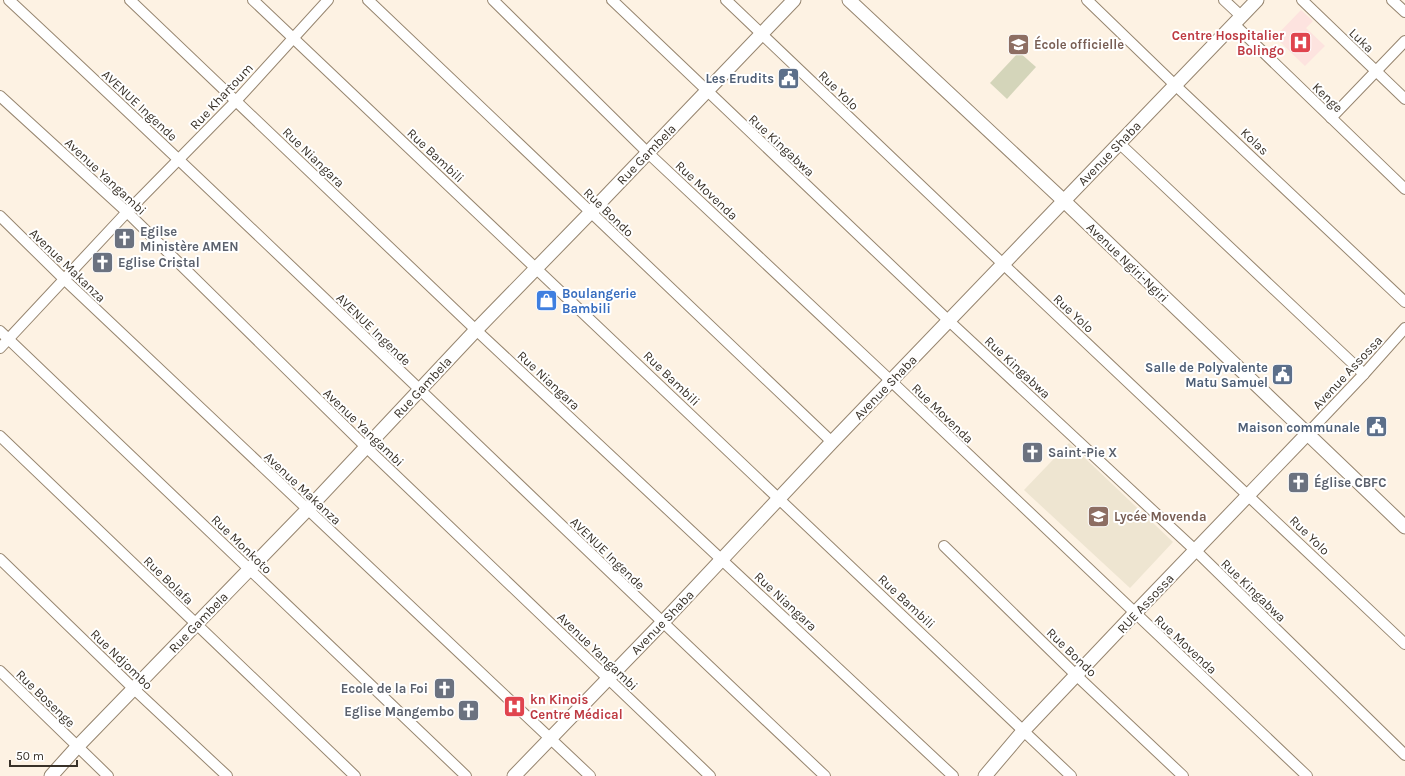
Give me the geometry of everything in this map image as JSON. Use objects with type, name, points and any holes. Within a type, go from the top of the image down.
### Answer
[{"type":"street","name":"AVENUE Ingende","points":[[10,0],[180,159],[418,390],[825,776]]},
{"type":"street","name":"Rue Niangara","points":[[130,0],[476,330],[953,776]]},
{"type":"street","name":"Rue Bambili","points":[[253,0],[1071,776]]},
{"type":"street","name":"Rue Khartoum","points":[[0,348],[127,212],[236,101],[328,0]]},
{"type":"street","name":"Rue Bondo","points":[[368,0],[832,442]]},
{"type":"street","name":"Rue Movenda","points":[[493,0],[648,152],[1307,776]]},
{"type":"street","name":"Rue Kingabwa","points":[[612,0],[949,321],[1195,550],[1405,755]]},
{"type":"street","name":"Rue Yolo","points":[[726,0],[1405,644]]},
{"type":"street","name":"Rue Gambela","points":[[51,776],[77,747],[307,510],[418,390],[794,0]]},
{"type":"street","name":"Avenue Ngiri-Ngiri","points":[[849,0],[1064,200],[1405,527]]},
{"type":"street","name":"Kolas","points":[[1087,0],[1405,302]]},
{"type":"street","name":"Kenge","points":[[1224,0],[1238,20],[1331,118],[1405,189]]},
{"type":"street","name":"Avenue Shaba","points":[[514,776],[662,623],[832,442],[1257,0]]},
{"type":"street","name":"Luka","points":[[1302,0],[1405,99]]},
{"type":"street","points":[[1392,0],[1405,12]]},
{"type":"street","points":[[1331,118],[1405,41]]},
{"type":"street","name":"Avenue Yangambi","points":[[0,96],[127,212],[366,447],[710,776]]},
{"type":"street","points":[[1119,143],[1364,374]]},
{"type":"street","name":"Avenue Makanza","points":[[0,216],[65,280],[307,510],[590,776]]},
{"type":"street","name":"Avenue Assossa","points":[[1308,433],[1405,328]]},
{"type":"street","name":"Rue Monkoto","points":[[0,331],[466,776]]},
{"type":"street","name":"RUE Assossa","points":[[985,776],[1024,730],[1077,676],[1134,613],[1308,433]]},
{"type":"street","name":"Rue Bolafa","points":[[0,436],[356,776]]},
{"type":"street","name":"Rue Bondo","points":[[944,546],[1077,676],[1183,776]]},
{"type":"street","name":"Rue Ndjombo","points":[[0,559],[134,689],[227,776]]},
{"type":"street","name":"Rue Bosenge","points":[[0,671],[108,776]]},
{"type":"shaded area","name":"Centre Hospitalier Bolingo","points":[[1301,10],[1313,21],[1306,28],[1325,46],[1305,66],[1275,37]]},
{"type":"shaded area","name":"Lycée Movenda","points":[[1069,443],[1173,542],[1130,588],[1024,490]]},
{"type":"green space","points":[[1019,52],[1036,67],[1007,99],[990,83]]},
{"type":"place","name":"Centre Hospitalier Bolingo","points":[[1300,42]]},
{"type":"place","name":"École officielle","points":[[1018,44]]},
{"type":"place","name":"Les Erudits","points":[[789,78]]},
{"type":"place","name":"Egilse Ministère AMEN","points":[[124,238]]},
{"type":"place","name":"Eglise Cristal","points":[[102,262]]},
{"type":"place","name":"Boulangerie Bambili","points":[[546,300]]},
{"type":"place","name":"Salle de Polyvalente Matu Samuel","points":[[1283,374]]},
{"type":"place","name":"Maison communale","points":[[1376,427]]},
{"type":"place","name":"Saint-Pie X","points":[[1032,452]]},
{"type":"place","name":"Église CBFC","points":[[1298,482]]},
{"type":"place","name":"Lycée Movenda","points":[[1099,516]]},
{"type":"place","name":"Ecole de la Foi","points":[[444,688]]},
{"type":"place","name":"kn Kinois Centre Médical","points":[[514,706]]},
{"type":"place","name":"Eglise Mangembo","points":[[469,711]]}]
